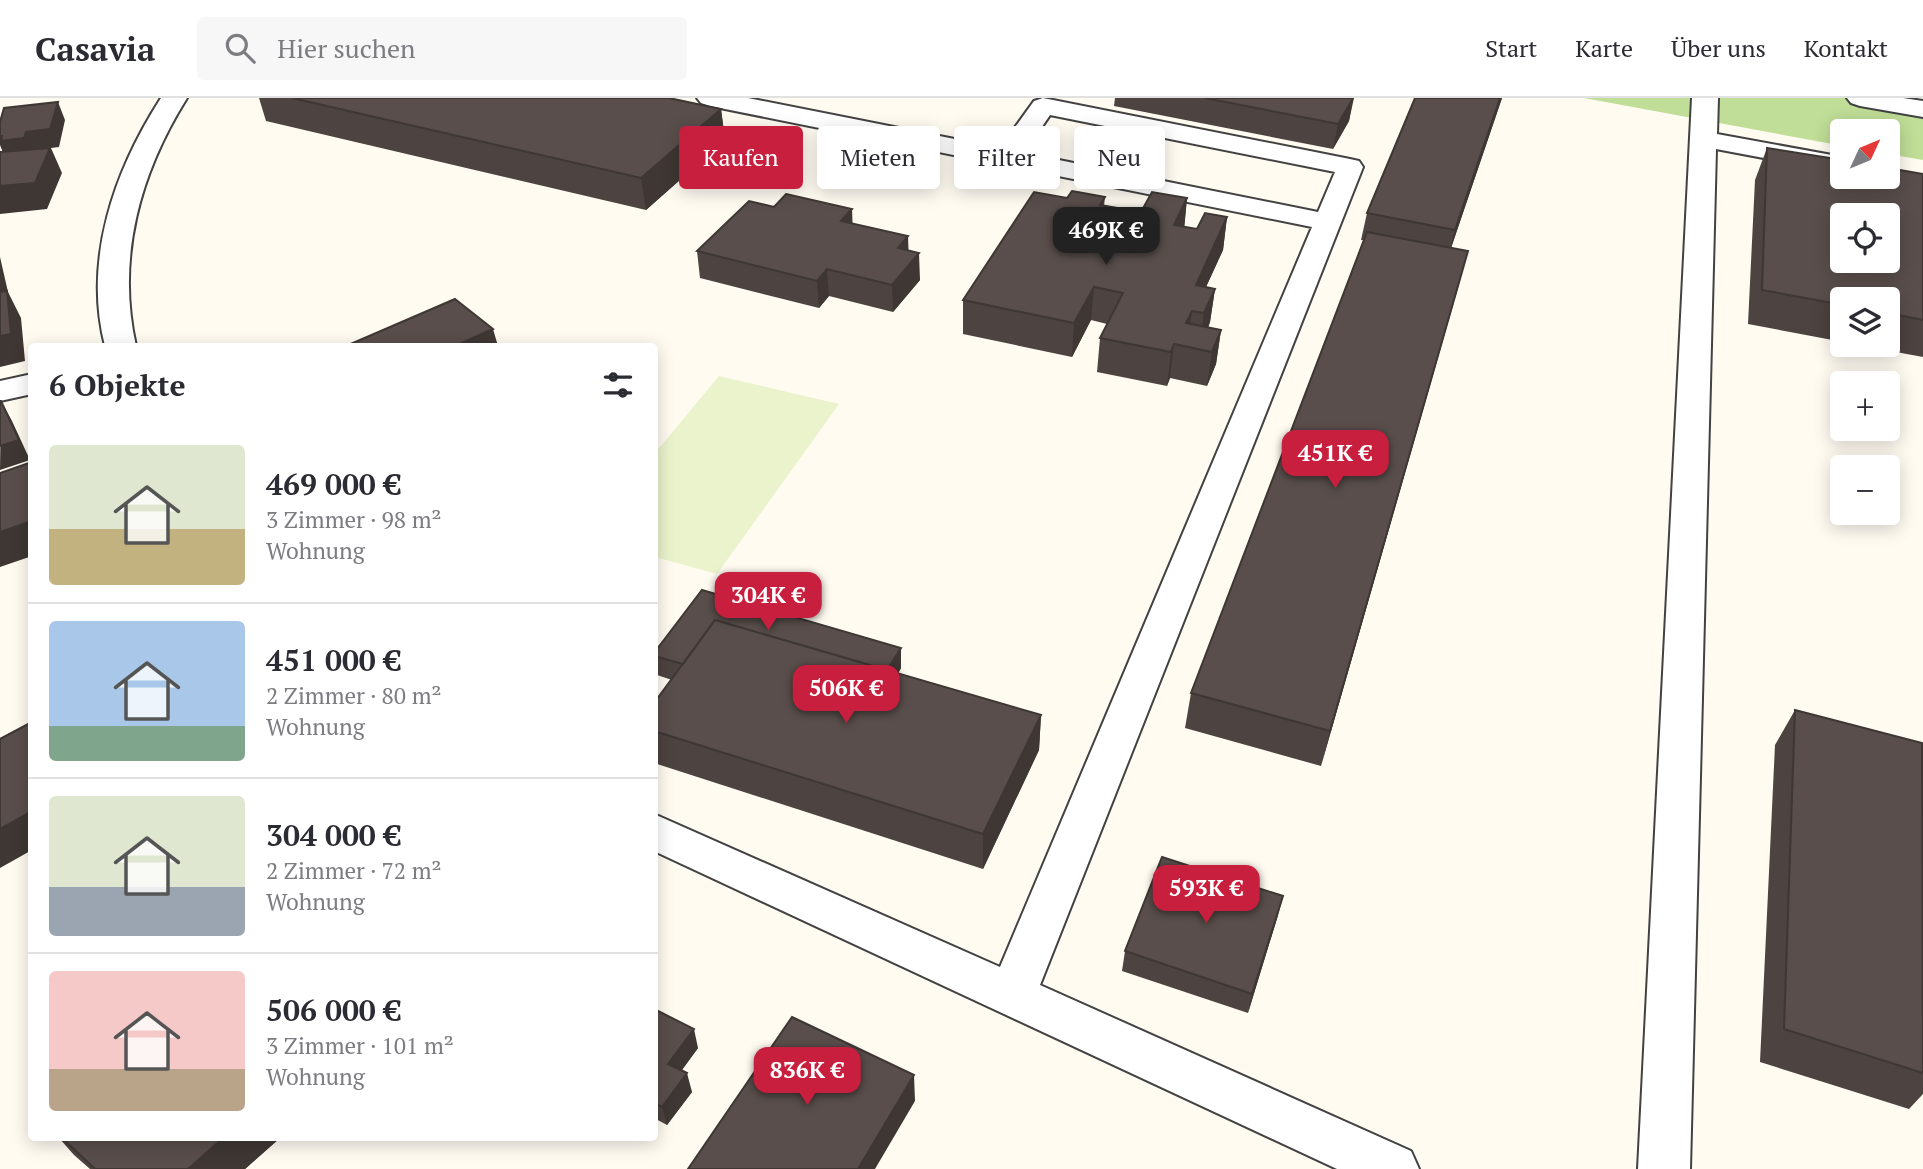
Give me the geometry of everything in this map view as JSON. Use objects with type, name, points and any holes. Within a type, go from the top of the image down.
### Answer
[{"type":"street","points":[[119,343],[112,300],[118,223],[138,158],[174,98]]},
{"type":"street","points":[[710,98],[954,147]]},
{"type":"street","points":[[1664,1169],[1705,98]]},
{"type":"street","points":[[1860,98],[1923,109]]},
{"type":"street","points":[[1012,996],[1350,167],[1043,106],[1029,126]]},
{"type":"street","points":[[1702,139],[1830,163]]},
{"type":"street","points":[[1060,169],[1328,222]]},
{"type":"street","points":[[0,391],[28,385]]},
{"type":"street","points":[[658,833],[1393,1169]]},
{"type":"green space","points":[[1584,98],[1861,98],[1923,109],[1923,160],[1900,156],[1900,119],[1830,119],[1830,144]]},
{"type":"green space","points":[[719,376],[839,404],[717,574],[658,558],[658,449]]},
{"type":"building","points":[[292,98],[669,98],[721,109],[701,126],[679,126],[679,145],[641,178]]},
{"type":"building","points":[[1205,98],[1353,98],[1338,124]]},
{"type":"building","points":[[1415,98],[1500,98],[1455,230],[1367,213]]},
{"type":"building","points":[[58,102],[50,129],[26,132],[24,138],[1,141],[0,122],[4,108]]},
{"type":"building","points":[[50,148],[35,183],[0,186],[0,152]]},
{"type":"building","points":[[1767,148],[1830,158],[1830,189],[1900,189],[1900,170],[1923,174],[1923,320],[1900,315],[1900,287],[1830,287],[1830,303],[1762,290]]},
{"type":"building","points":[[1072,191],[1105,197],[1100,205],[1141,212],[1152,192],[1187,198],[1174,225],[1197,229],[1205,213],[1227,217],[1196,285],[1215,289],[1204,313],[1192,311],[1186,323],[1221,330],[1212,352],[1174,344],[1171,352],[1100,338],[1123,293],[1094,287],[1074,323],[963,300],[1034,192],[1067,198]]},
{"type":"building","points":[[786,194],[852,209],[841,221],[908,236],[898,248],[919,253],[892,285],[827,269],[817,281],[697,251],[749,201],[774,207]]},
{"type":"building","points":[[1367,232],[1468,251],[1330,731],[1191,693]]},
{"type":"building","points":[[7,291],[11,334],[0,336],[0,292]]},
{"type":"building","points":[[455,299],[493,329],[462,343],[353,343]]},
{"type":"building","points":[[0,401],[19,440],[0,446]]},
{"type":"building","points":[[28,463],[28,522],[0,532],[0,473]]},
{"type":"building","points":[[702,590],[901,648],[887,670],[715,620],[683,664],[658,657],[658,648]]},
{"type":"building","points":[[715,620],[1041,715],[983,834],[658,732],[658,698]]},
{"type":"building","points":[[1795,710],[1922,743],[1923,1073],[1784,1029]]},
{"type":"building","points":[[28,724],[28,813],[0,829],[0,739]]},
{"type":"building","points":[[1162,857],[1283,896],[1252,994],[1125,951]]},
{"type":"building","points":[[658,1011],[694,1029],[668,1064],[687,1073],[662,1107],[658,1105]]},
{"type":"building","points":[[792,1017],[914,1075],[858,1169],[688,1169]]},
{"type":"building","points":[[65,1141],[220,1141],[188,1169],[95,1169]]}]
